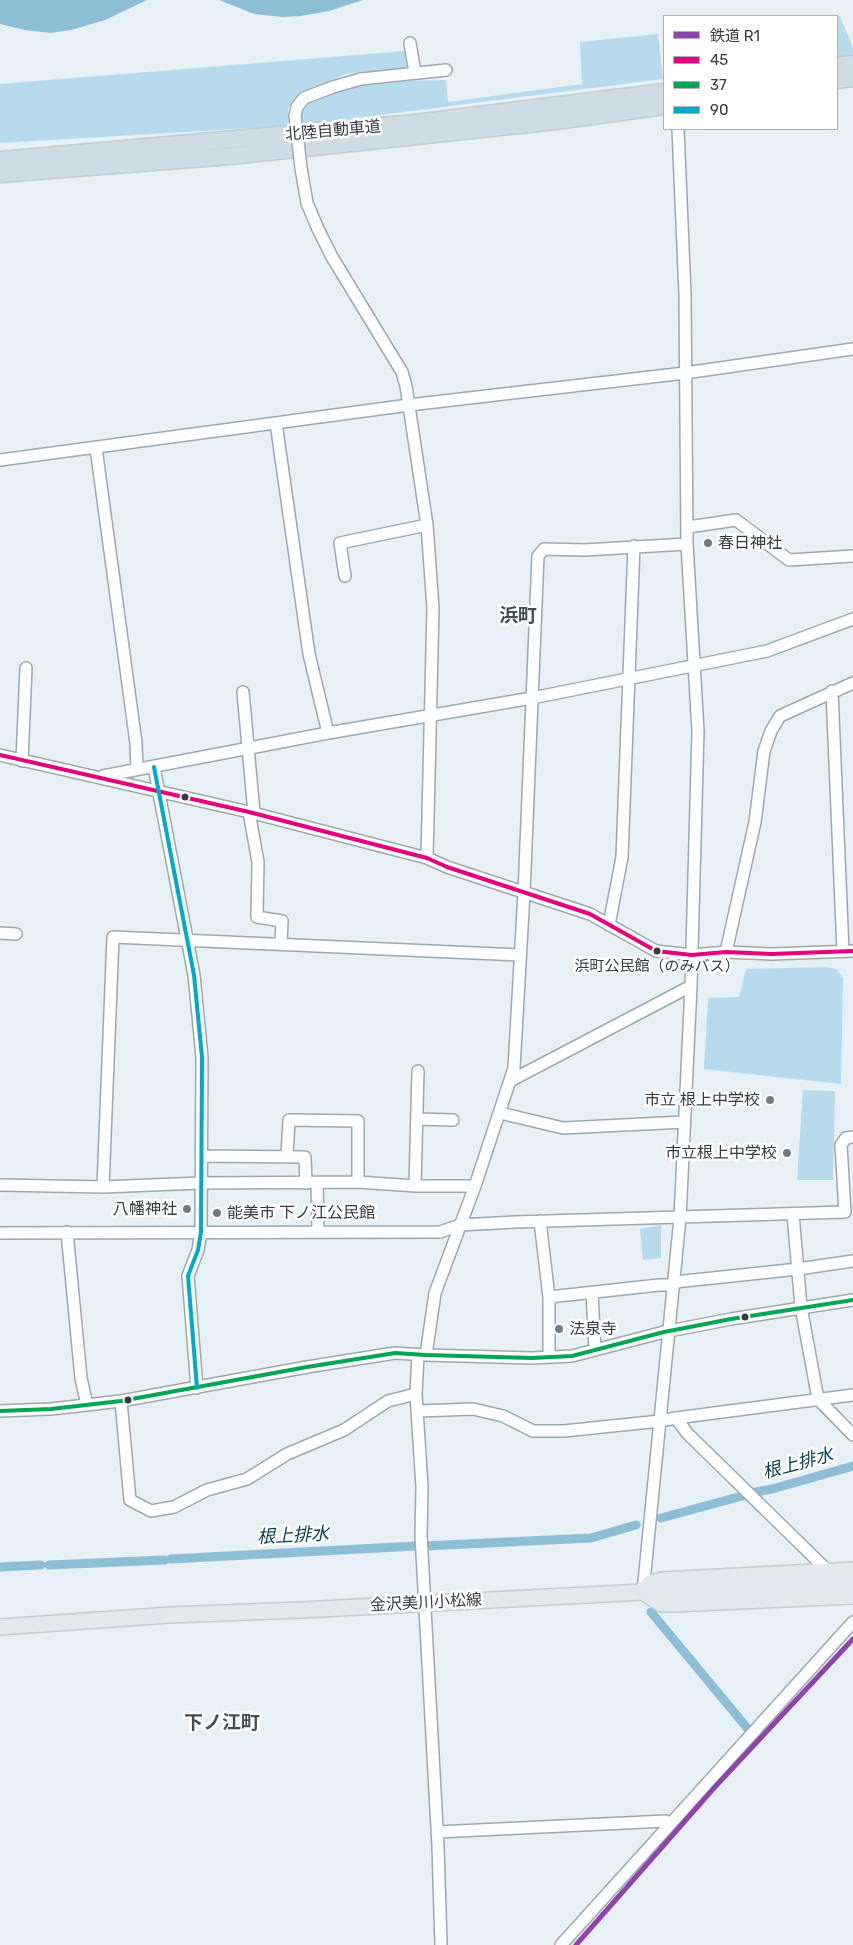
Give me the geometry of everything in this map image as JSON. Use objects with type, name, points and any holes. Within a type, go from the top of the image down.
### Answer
[{"type":"highway","points":[[838,66],[853,64]]},
{"type":"highway","points":[[838,80],[853,78]]},
{"type":"highway","name":"北陸自動車道","points":[[0,160],[406,124],[663,92]]},
{"type":"highway","name":"北陸自動車道","points":[[0,174],[323,146],[556,121],[663,106]]},
{"type":"main road","points":[[853,1570],[662,1580],[650,1583],[643,1592],[661,1604],[853,1596]]},
{"type":"main road","name":"金沢美川小松線","points":[[0,1627],[120,1618],[302,1610],[424,1602],[853,1584]]},
{"type":"street","points":[[410,43],[415,73]]},
{"type":"street","points":[[427,858],[432,608],[427,525],[409,404],[402,372],[332,257],[307,203],[301,168],[296,116],[297,107],[304,98],[314,93],[361,79],[446,70]]},
{"type":"street","points":[[643,1592],[675,1284],[680,1218],[691,986],[698,731],[687,544],[685,270],[678,130]]},
{"type":"street","points":[[0,460],[409,404],[685,373],[853,349]]},
{"type":"street","points":[[276,423],[309,654],[328,733]]},
{"type":"street","points":[[96,448],[136,743],[137,770]]},
{"type":"street","points":[[688,527],[736,520],[789,560],[853,556]]},
{"type":"street","points":[[345,576],[340,543],[427,525]]},
{"type":"street","points":[[441,1945],[437,1832],[421,1536],[422,1487],[416,1394],[435,1293],[475,1186],[514,1068],[524,893],[538,556],[544,549],[584,550],[687,544]]},
{"type":"street","points":[[609,925],[622,858],[634,546]]},
{"type":"street","points":[[99,777],[328,733],[532,698],[767,651],[853,618]]},
{"type":"street","points":[[22,761],[26,668]]},
{"type":"street","points":[[726,952],[755,822],[764,751],[771,730],[780,716],[853,682]]},
{"type":"street","points":[[0,755],[251,813],[427,858],[524,893],[590,914],[656,950],[692,955],[726,952],[772,954],[848,951],[832,691]]},
{"type":"street","points":[[243,692],[251,813],[258,862],[257,918],[282,921],[281,944]]},
{"type":"street","points":[[154,767],[194,975],[202,1057],[201,1232],[198,1250],[188,1276],[197,1388]]},
{"type":"street","points":[[0,933],[16,934]]},
{"type":"street","points":[[103,1187],[114,937],[520,955]]},
{"type":"street","points":[[510,1081],[691,986]]},
{"type":"street","points":[[415,1186],[418,1070]]},
{"type":"street","points":[[500,1113],[563,1128],[684,1122]]},
{"type":"street","points":[[417,1119],[453,1120]]},
{"type":"street","points":[[287,1156],[289,1120],[358,1121],[358,1182]]},
{"type":"street","points":[[0,1233],[440,1232],[460,1225],[540,1221],[849,1212],[848,1177],[841,1145],[846,1138],[853,1137]]},
{"type":"street","points":[[202,1156],[305,1157],[318,1232]]},
{"type":"street","points":[[0,1185],[103,1187],[200,1183],[358,1182],[415,1186],[475,1186]]},
{"type":"street","points":[[792,1214],[801,1307],[818,1399],[853,1435]]},
{"type":"street","points":[[540,1221],[549,1297],[549,1357]]},
{"type":"street","points":[[67,1232],[81,1378],[87,1405]]},
{"type":"street","points":[[549,1297],[675,1284],[853,1261]]},
{"type":"street","points":[[592,1292],[595,1350]]},
{"type":"street","points":[[0,1411],[121,1401],[395,1353],[422,1355],[572,1356],[670,1331],[801,1307],[853,1300]]},
{"type":"street","points":[[121,1401],[130,1500],[151,1511],[174,1507],[207,1490],[248,1479],[288,1454],[344,1430],[388,1401],[416,1394]]},
{"type":"street","points":[[418,1411],[473,1409],[502,1416],[533,1431],[564,1431],[660,1421],[853,1395]]},
{"type":"street","points":[[676,1418],[687,1433],[829,1572]]},
{"type":"street","points":[[561,1945],[853,1622]]},
{"type":"street","points":[[437,1832],[666,1821],[670,1825]]},
{"type":"shaded area","points":[[0,0],[147,0],[105,20],[71,30],[50,33],[0,24]]},
{"type":"shaded area","points":[[219,0],[363,0],[329,11],[282,17],[254,14]]},
{"type":"shaded area","points":[[838,16],[840,16],[853,48],[853,55],[838,57]]},
{"type":"shaded area","points":[[658,34],[663,79],[301,125],[300,115],[303,105],[312,98],[362,82],[446,80],[448,102],[582,84],[580,42]]},
{"type":"shaded area","points":[[406,51],[408,69],[346,74],[305,92],[288,108],[288,126],[0,143],[0,84]]},
{"type":"shaded area","points":[[827,967],[836,969],[843,978],[841,1084],[704,1069],[708,998],[739,997],[746,969]]},
{"type":"shaded area","points":[[803,1090],[835,1091],[833,1180],[797,1180]]},
{"type":"shaded area","points":[[661,1225],[661,1258],[643,1260],[640,1229]]},
{"type":"waterway","name":"根上排水","points":[[751,1493],[772,1489],[853,1466]]},
{"type":"waterway","name":"根上排水","points":[[661,1518],[746,1495]]},
{"type":"waterway","name":"根上排水","points":[[425,1546],[591,1538],[636,1525]]},
{"type":"waterway","name":"根上排水","points":[[171,1559],[416,1546]]},
{"type":"waterway","name":"根上排水","points":[[49,1565],[165,1560]]},
{"type":"waterway","name":"根上排水","points":[[0,1567],[41,1565]]},
{"type":"waterway","points":[[651,1612],[748,1729]]},
{"type":"rail line","name":"R1","points":[[576,1945],[714,1788],[853,1639]]},
{"type":"transit line","name":"45","points":[[0,755],[249,812],[427,858],[447,867],[590,914],[656,951],[692,955],[726,952],[772,954],[853,951]]},
{"type":"transit line","name":"90","points":[[154,767],[194,975],[202,1057],[201,1232],[198,1250],[188,1276],[197,1388]]},
{"type":"transit line","name":"37","points":[[0,1411],[51,1409],[121,1401],[395,1353],[532,1358],[572,1356],[664,1332],[731,1319],[853,1300]]},
{"type":"place","name":"春日神社","points":[[708,543]]},
{"type":"place","name":"浜町公民館（のみバス）","points":[[657,951]]},
{"type":"place","name":"市立 根上中学校","points":[[770,1100]]},
{"type":"place","name":"市立根上中学校","points":[[787,1153]]},
{"type":"place","name":"八幡神社","points":[[187,1209]]},
{"type":"place","name":"能美市 下ノ江公民館","points":[[217,1213]]},
{"type":"place","name":"法泉寺","points":[[559,1329]]},
{"type":"district","name":"浜町","points":[[518,617]]},
{"type":"district","name":"下ノ江町","points":[[222,1724]]}]
